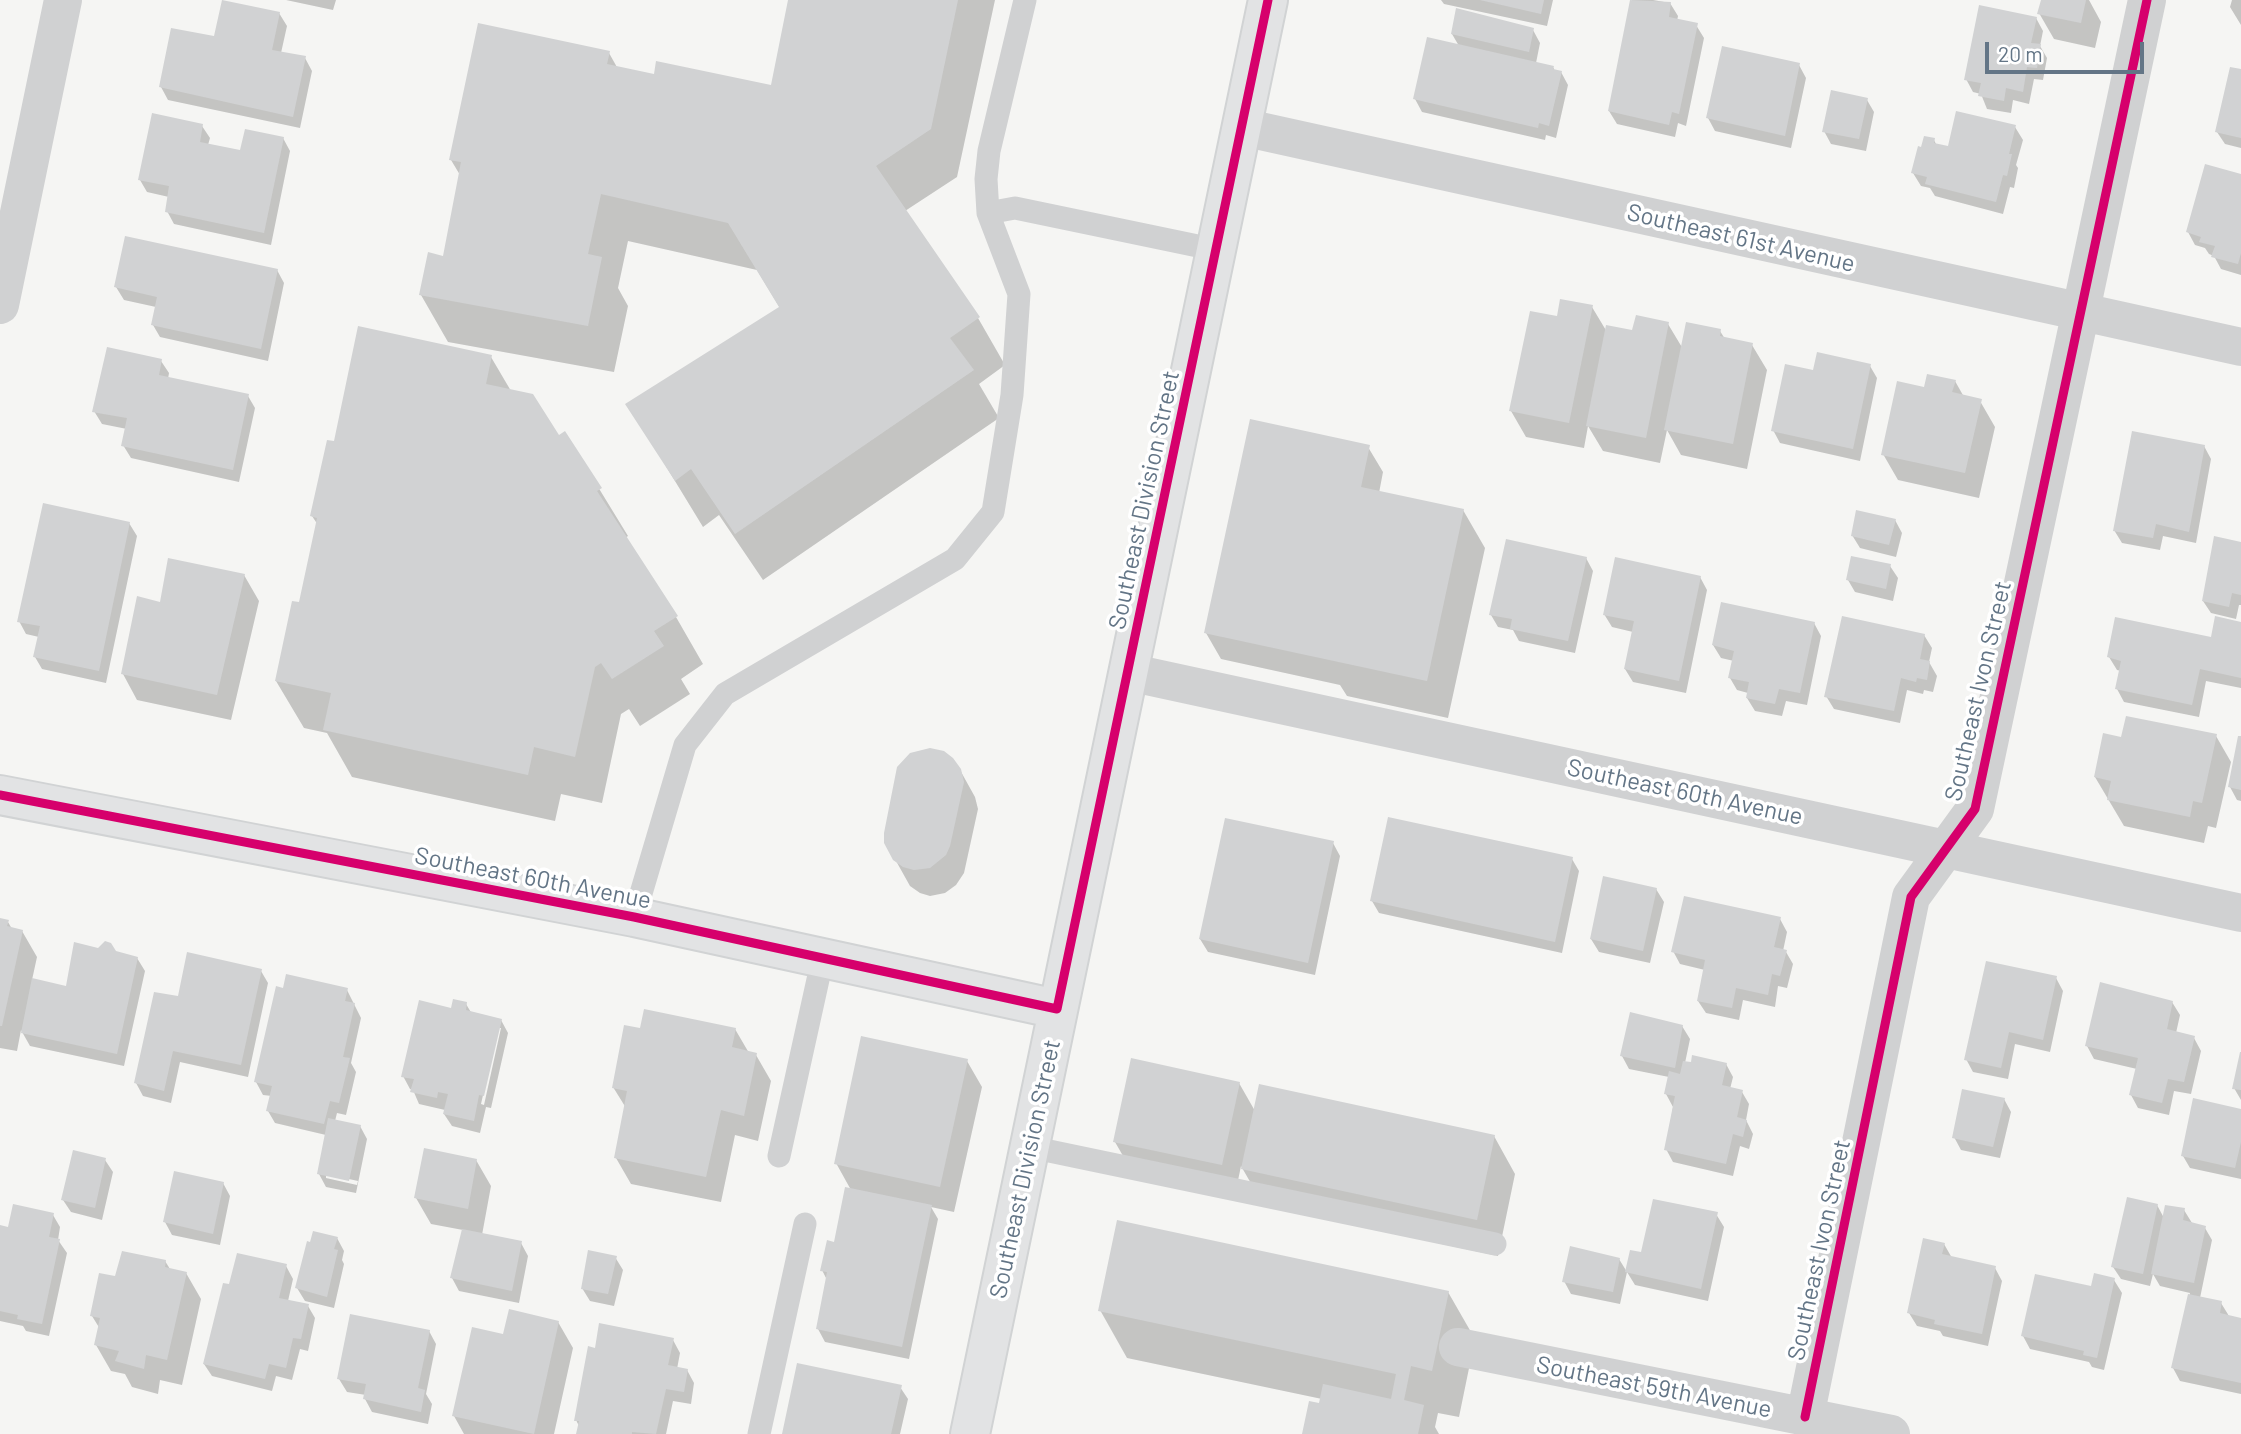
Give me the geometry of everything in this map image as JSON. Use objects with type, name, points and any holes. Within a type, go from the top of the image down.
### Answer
[{"type":"main road","name":"Southeast Division Street","points":[[970,1434],[1268,0]]},
{"type":"main road","name":"Southeast 60th Avenue","points":[[0,795],[634,916],[1057,1009]]},
{"type":"street","points":[[0,304],[63,0]]},
{"type":"street","name":"Southeast Ivon Street","points":[[1805,1417],[1911,897],[1975,809],[2147,0]]},
{"type":"street","name":"Southeast 61st Avenue","points":[[1242,127],[2241,347]]},
{"type":"street","name":"Southeast 60th Avenue","points":[[1128,672],[2241,914]]},
{"type":"street","name":"Southeast 59th Avenue","points":[[1458,1347],[1891,1434]]},
{"type":"lane","points":[[634,916],[685,744],[725,694],[955,559],[993,512],[1012,395],[1019,294],[988,213],[986,179],[989,151],[1025,0]]},
{"type":"lane","points":[[988,213],[1015,208],[1217,250]]},
{"type":"lane","points":[[779,1156],[823,957]]},
{"type":"lane","points":[[1030,1147],[1495,1244]]},
{"type":"lane","points":[[759,1434],[805,1224]]},
{"type":"building","points":[[222,0],[280,12],[272,50],[306,56],[293,117],[159,87],[171,28],[214,36]]},
{"type":"building","points":[[788,0],[958,0],[931,129],[876,166],[980,317],[950,338],[974,370],[735,534],[691,469],[675,481],[625,404],[779,307],[728,223],[601,194],[588,254],[602,257],[588,326],[419,295],[428,252],[443,256],[461,162],[449,160],[478,23],[610,51],[607,64],[654,74],[656,61],[771,85]]},
{"type":"building","points":[[1480,0],[1544,0],[1541,14]]},
{"type":"building","points":[[1630,0],[1671,2],[1669,17],[1698,23],[1679,114],[1672,112],[1669,125],[1608,111]]},
{"type":"building","points":[[2041,0],[2086,0],[2081,23],[2037,14]]},
{"type":"building","points":[[1979,5],[2037,17],[2031,43],[2041,44],[2037,68],[2027,67],[2023,92],[2006,88],[2004,101],[1978,96],[1981,83],[1964,80]]},
{"type":"building","points":[[1456,8],[1534,28],[1529,52],[1451,34]]},
{"type":"building","points":[[1427,37],[1554,66],[1553,69],[1562,71],[1549,126],[1539,123],[1538,128],[1413,99]]},
{"type":"building","points":[[1722,46],[1800,63],[1785,136],[1706,118]]},
{"type":"building","points":[[2230,67],[2241,69],[2241,138],[2215,132]]},
{"type":"building","points":[[1831,90],[1868,98],[1859,139],[1822,132]]},
{"type":"building","points":[[1956,111],[2016,125],[2007,176],[2003,175],[1996,202],[1925,184],[1927,177],[1911,173],[1918,146],[1921,147],[1924,136],[1935,138],[1934,143],[1948,146]]},
{"type":"building","points":[[152,113],[203,124],[200,142],[240,150],[245,129],[284,137],[264,233],[165,212],[169,186],[138,180]]},
{"type":"building","points":[[2205,164],[2241,174],[2241,253],[2238,264],[2211,257],[2215,246],[2199,242],[2201,237],[2186,232]]},
{"type":"building","points":[[125,236],[278,269],[261,349],[151,325],[157,297],[114,287]]},
{"type":"building","points":[[1560,299],[1593,305],[1569,423],[1509,411],[1530,311],[1557,316]]},
{"type":"building","points":[[1636,315],[1669,322],[1646,438],[1586,426],[1606,325],[1632,330]]},
{"type":"building","points":[[1686,322],[1721,329],[1720,336],[1753,343],[1733,444],[1664,430]]},
{"type":"building","points":[[358,326],[492,355],[486,384],[533,394],[559,435],[565,431],[602,488],[597,491],[678,616],[654,631],[664,646],[612,679],[601,663],[595,667],[575,757],[534,747],[528,775],[323,730],[331,693],[275,681],[292,601],[299,602],[317,518],[310,516],[327,440],[334,441]]},
{"type":"building","points":[[107,347],[162,359],[159,375],[249,394],[233,470],[121,446],[127,418],[92,412]]},
{"type":"building","points":[[1817,352],[1871,364],[1853,449],[1771,431],[1785,364],[1813,370]]},
{"type":"building","points":[[1927,374],[1956,380],[1952,392],[1982,399],[1965,473],[1881,455],[1897,381],[1924,387]]},
{"type":"building","points":[[1250,419],[1370,445],[1361,487],[1464,509],[1427,681],[1204,633]]},
{"type":"building","points":[[2132,431],[2205,445],[2189,532],[2156,524],[2153,538],[2113,531]]},
{"type":"building","points":[[43,503],[130,522],[99,671],[33,657],[40,626],[17,622]]},
{"type":"building","points":[[1856,510],[1896,519],[1889,545],[1851,536]]},
{"type":"building","points":[[2214,536],[2241,542],[2241,595],[2232,593],[2229,607],[2202,601]]},
{"type":"building","points":[[1506,539],[1587,557],[1568,641],[1510,629],[1512,619],[1489,615]]},
{"type":"building","points":[[1851,556],[1891,564],[1886,589],[1846,580]]},
{"type":"building","points":[[1615,557],[1701,576],[1679,681],[1624,669],[1634,621],[1603,615]]},
{"type":"building","points":[[168,558],[245,574],[217,695],[121,674],[137,596],[160,602]]},
{"type":"building","points":[[1721,602],[1815,622],[1800,693],[1779,689],[1775,704],[1746,698],[1749,682],[1728,678],[1734,651],[1712,645]]},
{"type":"building","points":[[1842,616],[1925,634],[1920,659],[1930,661],[1927,680],[1917,678],[1916,682],[1901,678],[1894,711],[1824,697]]},
{"type":"building","points":[[2215,616],[2241,622],[2241,678],[2200,669],[2192,705],[2115,689],[2121,661],[2107,657],[2115,617],[2211,637]]},
{"type":"building","points":[[2126,716],[2217,734],[2202,803],[2193,801],[2190,817],[2107,800],[2111,781],[2094,777],[2103,733],[2121,737]]},
{"type":"building","points":[[2238,736],[2241,736],[2241,790],[2228,787]]},
{"type":"building","points":[[930,748],[944,751],[953,758],[961,769],[964,782],[946,855],[930,868],[914,870],[893,860],[884,843],[884,833],[897,767],[910,753]]},
{"type":"building","points":[[1388,817],[1573,857],[1555,942],[1370,901]]},
{"type":"building","points":[[1225,818],[1334,841],[1308,963],[1199,939]]},
{"type":"building","points":[[1603,876],[1657,888],[1643,951],[1590,939]]},
{"type":"building","points":[[1684,896],[1781,917],[1774,947],[1787,950],[1780,976],[1772,974],[1768,995],[1736,988],[1732,1008],[1697,1001],[1705,960],[1671,952]]},
{"type":"building","points":[[0,918],[9,920],[7,926],[23,930],[2,1026],[0,1026]]},
{"type":"building","points":[[105,941],[111,943],[116,951],[138,957],[117,1054],[21,1033],[32,978],[66,986],[74,942],[98,948]]},
{"type":"building","points":[[187,952],[262,969],[241,1065],[173,1051],[164,1091],[134,1083],[154,992],[178,996]]},
{"type":"building","points":[[1986,961],[2057,976],[2043,1040],[2009,1032],[2001,1068],[1964,1060]]},
{"type":"building","points":[[286,974],[348,988],[345,1001],[355,1003],[343,1057],[350,1058],[339,1103],[330,1101],[324,1124],[266,1111],[272,1086],[254,1082],[276,986],[283,988]]},
{"type":"building","points":[[2100,982],[2173,1001],[2167,1029],[2195,1036],[2184,1082],[2168,1079],[2162,1103],[2129,1095],[2138,1058],[2085,1046]]},
{"type":"building","points":[[453,999],[467,1002],[466,1010],[502,1019],[484,1096],[479,1095],[474,1121],[443,1114],[448,1094],[438,1092],[437,1098],[410,1092],[414,1079],[401,1077],[419,1000],[451,1008]]},
{"type":"building","points":[[644,1009],[736,1028],[732,1047],[757,1053],[744,1116],[721,1110],[706,1177],[614,1158],[627,1091],[612,1088],[624,1025],[640,1028]]},
{"type":"building","points":[[1630,1012],[1683,1025],[1675,1068],[1620,1056]]},
{"type":"building","points":[[861,1036],[968,1059],[940,1187],[834,1164]]},
{"type":"building","points":[[2241,1052],[2241,1090],[2232,1089]]},
{"type":"building","points":[[1692,1055],[1727,1063],[1722,1085],[1743,1090],[1737,1117],[1747,1120],[1743,1137],[1733,1134],[1726,1164],[1664,1150],[1675,1096],[1664,1094],[1669,1071],[1680,1074],[1683,1061],[1691,1062]]},
{"type":"building","points":[[1131,1058],[1240,1082],[1222,1165],[1113,1142]]},
{"type":"building","points":[[1259,1084],[1495,1135],[1477,1220],[1241,1169]]},
{"type":"building","points":[[1962,1089],[2005,1098],[1993,1147],[1952,1138]]},
{"type":"building","points":[[2193,1098],[2241,1109],[2241,1142],[2235,1168],[2181,1156]]},
{"type":"building","points":[[328,1118],[361,1125],[349,1181],[317,1174]]},
{"type":"building","points":[[424,1148],[477,1159],[468,1209],[414,1198]]},
{"type":"building","points":[[73,1150],[106,1158],[95,1208],[61,1200]]},
{"type":"building","points":[[174,1171],[224,1182],[213,1234],[163,1222]]},
{"type":"building","points":[[845,1187],[932,1205],[902,1347],[816,1329],[827,1272],[820,1271],[827,1240],[834,1242]]},
{"type":"building","points":[[2127,1197],[2158,1204],[2143,1274],[2111,1267]]},
{"type":"building","points":[[1653,1199],[1718,1212],[1701,1289],[1625,1272],[1630,1250],[1641,1252]]},
{"type":"building","points":[[13,1204],[54,1213],[49,1237],[60,1239],[42,1324],[17,1319],[18,1315],[0,1311],[0,1225],[8,1227]]},
{"type":"building","points":[[2165,1205],[2185,1208],[2183,1220],[2206,1226],[2194,1283],[2151,1274]]},
{"type":"building","points":[[1117,1220],[1449,1291],[1432,1371],[1411,1366],[1404,1400],[1424,1405],[1418,1434],[1302,1434],[1309,1401],[1319,1403],[1323,1384],[1391,1399],[1396,1374],[1098,1311]]},
{"type":"building","points":[[462,1229],[522,1241],[512,1291],[450,1278]]},
{"type":"building","points":[[313,1231],[338,1237],[334,1249],[338,1250],[327,1297],[295,1288],[307,1241],[310,1242]]},
{"type":"building","points":[[1923,1238],[1945,1243],[1942,1254],[1996,1266],[1982,1334],[1934,1324],[1935,1320],[1907,1313]]},
{"type":"building","points":[[1570,1246],[1620,1258],[1613,1292],[1562,1282]]},
{"type":"building","points":[[588,1250],[617,1256],[608,1294],[581,1289]]},
{"type":"building","points":[[122,1251],[166,1260],[165,1267],[187,1272],[167,1360],[146,1355],[144,1369],[115,1361],[119,1351],[94,1345],[100,1318],[90,1316],[99,1273],[115,1276]]},
{"type":"building","points":[[237,1253],[287,1264],[279,1298],[309,1304],[301,1339],[293,1338],[286,1368],[269,1364],[265,1379],[203,1364],[223,1283],[229,1284]]},
{"type":"building","points":[[2094,1273],[2115,1278],[2097,1358],[2083,1355],[2084,1351],[2021,1336],[2035,1274],[2091,1286]]},
{"type":"building","points":[[2188,1294],[2222,1301],[2220,1313],[2241,1318],[2241,1383],[2171,1368]]},
{"type":"building","points":[[509,1309],[559,1321],[534,1434],[452,1416],[472,1327],[503,1334]]},
{"type":"building","points":[[350,1314],[430,1330],[418,1388],[425,1390],[421,1412],[363,1399],[366,1384],[337,1379]]},
{"type":"building","points":[[599,1323],[674,1338],[668,1365],[688,1369],[684,1392],[666,1389],[656,1434],[576,1434],[579,1421],[574,1421],[588,1346],[595,1348]]},
{"type":"building","points":[[797,1363],[902,1385],[891,1434],[782,1434]]},
{"type":"cycle path","points":[[0,795],[634,917],[1057,1009],[1268,0]]},
{"type":"cycle path","points":[[1805,1417],[1911,897],[1975,809],[2147,0]]}]
